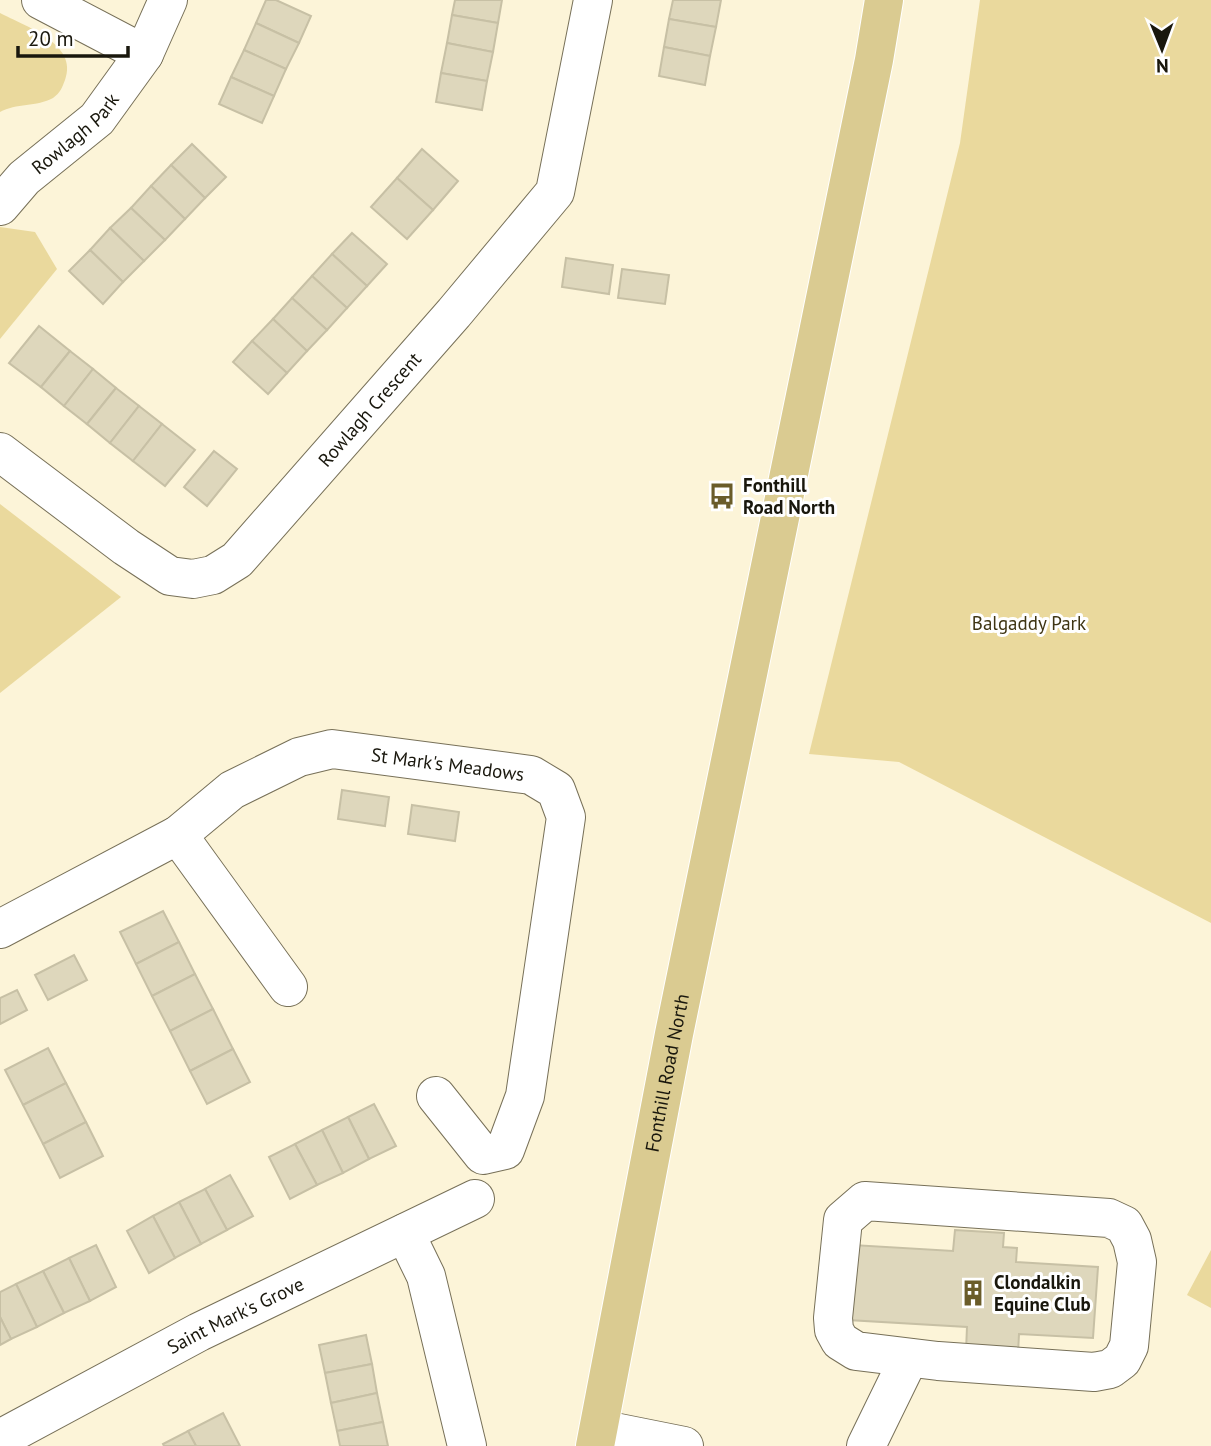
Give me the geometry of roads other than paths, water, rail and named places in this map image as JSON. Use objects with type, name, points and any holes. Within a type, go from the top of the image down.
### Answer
[{"type":"main road","name":"Fonthill Road North","points":[[597,1437],[674,1034],[874,60],[884,0]]},
{"type":"street","points":[[41,0],[144,54]]},
{"type":"street","name":"Rowlagh Park","points":[[0,206],[24,178],[97,119],[144,54],[169,0]]},
{"type":"street","name":"Rowlagh Crescent","points":[[0,452],[126,547],[170,576],[192,579],[213,575],[237,560],[391,386],[555,192],[593,0]]},
{"type":"street","name":"St Mark's Meadows","points":[[0,929],[178,835],[232,790],[299,757],[332,749],[531,775],[556,790],[566,817],[525,1096],[505,1150],[483,1155],[436,1096]]},
{"type":"street","points":[[178,835],[288,987]]},
{"type":"street","name":"Saint Mark's Grove","points":[[0,1439],[199,1332],[475,1199]]},
{"type":"street","points":[[865,1201],[1109,1218],[1124,1225],[1132,1240],[1137,1262],[1129,1346],[1122,1360],[1110,1369],[1094,1372],[909,1358],[856,1351],[840,1341],[834,1330],[843,1220],[865,1201]]},
{"type":"street","points":[[405,1233],[426,1276],[467,1446]]},
{"type":"street","points":[[866,1446],[909,1358]]},
{"type":"street","points":[[597,1437],[684,1446]]},
{"type":"place","name":"Fonthill Road North","points":[[722,496]]},
{"type":"place","name":"Clondalkin Equine Club","points":[[973,1293]]},
{"type":"park label","name":"Balgaddy Park","points":[[1029,623]]}]
